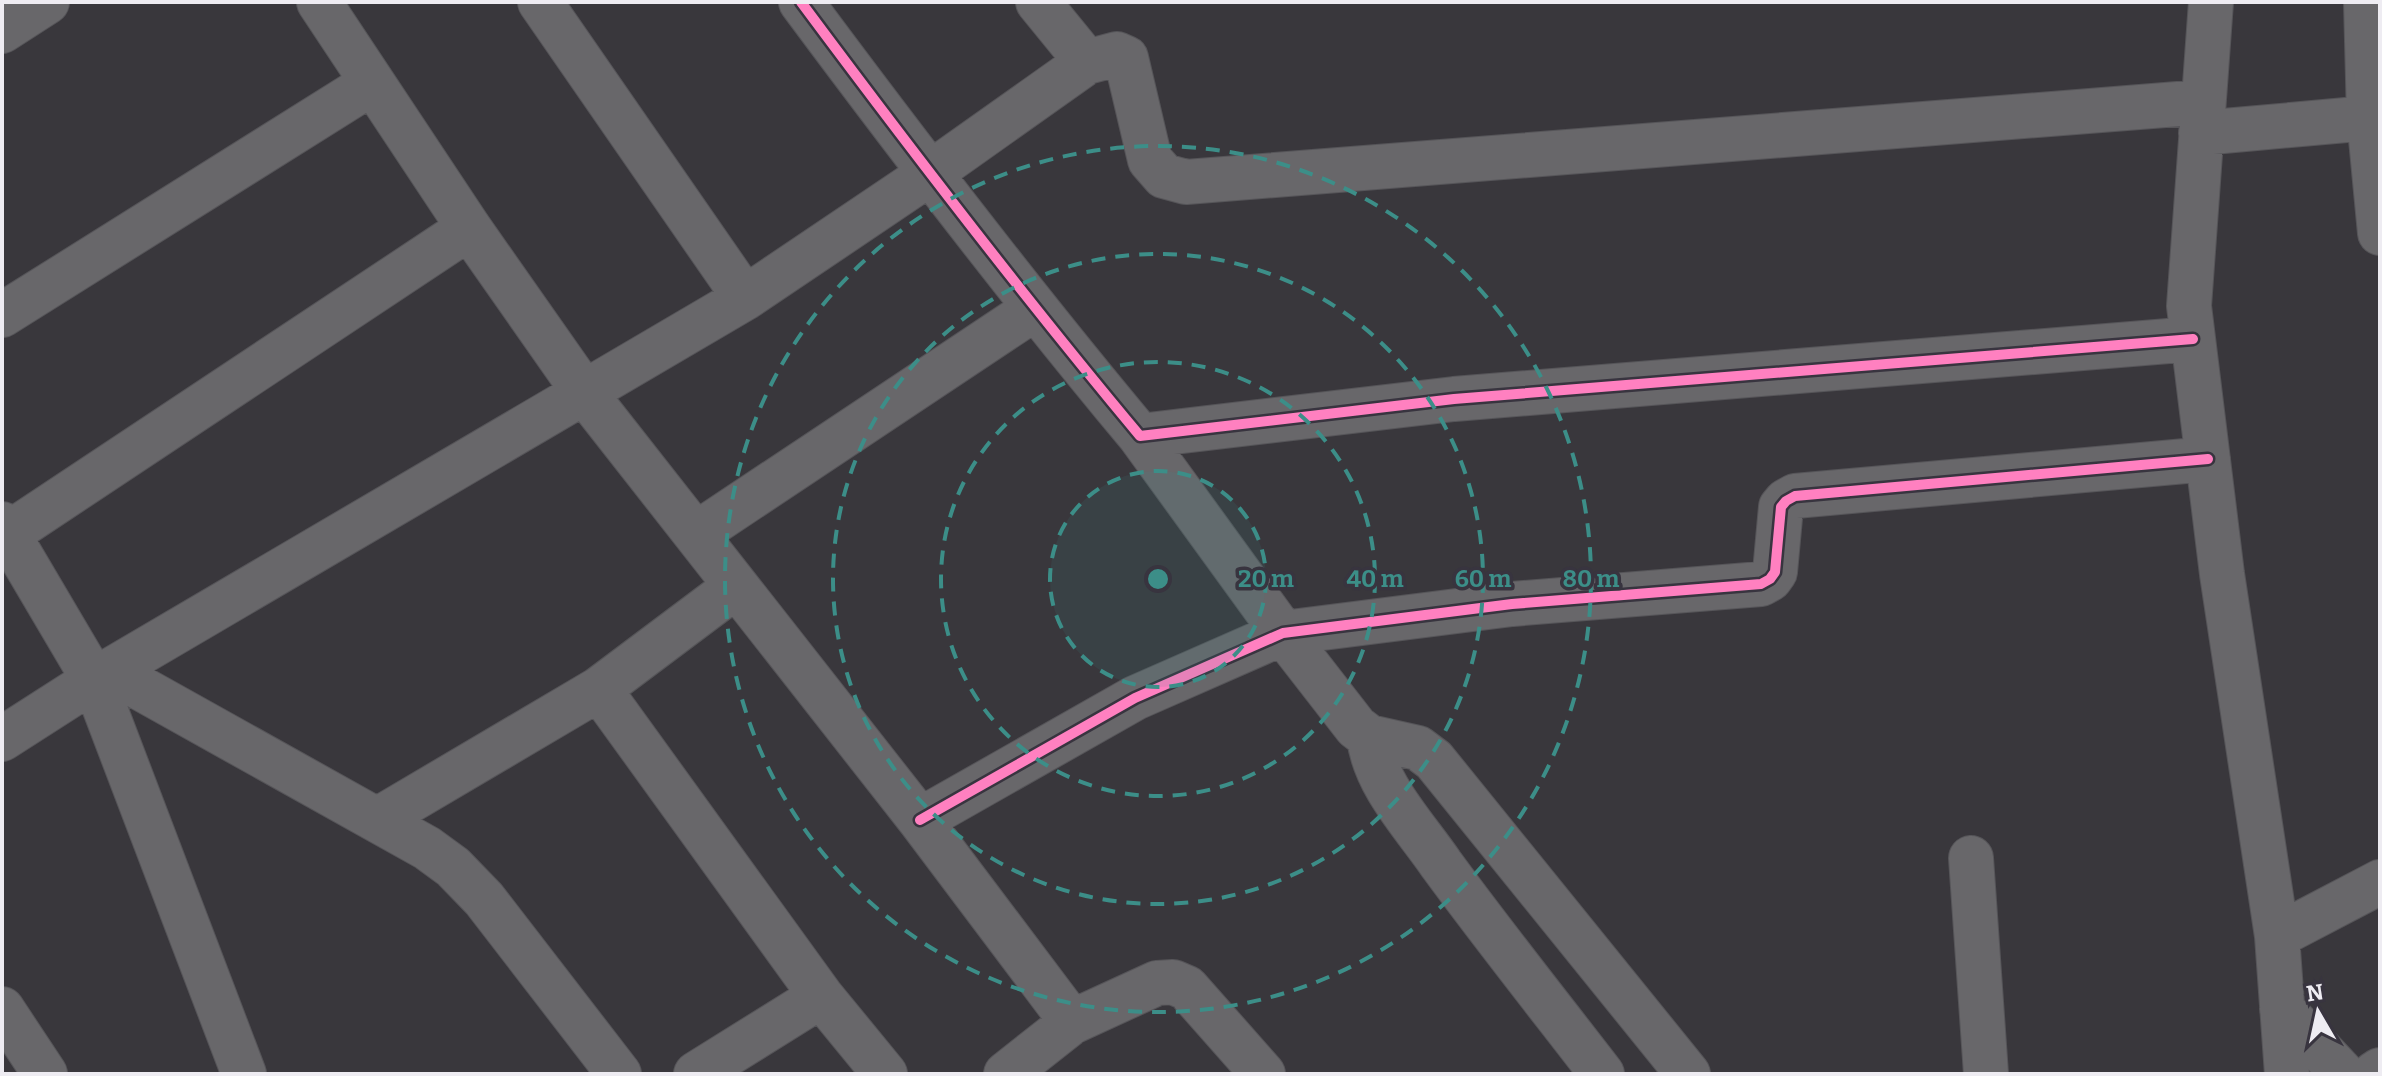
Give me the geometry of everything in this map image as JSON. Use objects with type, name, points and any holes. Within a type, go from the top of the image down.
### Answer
[{"type":"street","points":[[2,31],[47,2]]},
{"type":"street","points":[[319,2],[469,228],[584,392],[920,820],[1072,1022]]},
{"type":"street","points":[[540,2],[745,298]]},
{"type":"street","points":[[801,2],[1034,309],[1140,436],[1283,633],[1356,727],[1369,737],[1418,748],[1434,760],[1688,1074]]},
{"type":"street","points":[[1038,2],[1087,62]]},
{"type":"street","points":[[2211,2],[2189,306],[2222,574],[2277,936],[2287,1074]]},
{"type":"street","points":[[2366,2],[2380,233]]},
{"type":"street","points":[[2,739],[102,676],[745,298],[929,174],[1087,62],[1117,54],[1126,58],[1150,160],[1164,176],[1186,182],[2202,118],[2374,118]]},
{"type":"street","points":[[2,315],[372,83]]},
{"type":"street","points":[[244,1074],[102,676],[4,532],[469,228]]},
{"type":"street","points":[[696,534],[1034,309]]},
{"type":"street","points":[[1140,436],[1454,399],[2193,339]]},
{"type":"street","points":[[920,820],[1135,698],[1283,633],[1512,604],[1761,584],[1775,572],[1781,507],[1795,496],[2208,459]]},
{"type":"street","points":[[377,820],[599,689],[735,587]]},
{"type":"street","points":[[102,676],[377,820],[427,848],[453,867],[484,899],[619,1074]]},
{"type":"street","points":[[599,689],[821,996],[885,1074]]},
{"type":"street","points":[[1369,737],[1371,755],[1392,795],[1491,933],[1602,1074]]},
{"type":"street","points":[[1971,858],[1986,1074]]},
{"type":"street","points":[[2277,936],[2380,882]]},
{"type":"street","points":[[1006,1074],[1072,1022],[1157,983],[1173,982],[1187,988],[1263,1074]]},
{"type":"street","points":[[696,1074],[821,996]]},
{"type":"street","points":[[2,1009],[45,1074]]},
{"type":"street","points":[[2282,1009],[2343,1074]]},
{"type":"street","points":[[2374,1074],[2380,1070]]},
{"type":"cycle path","points":[[801,2],[968,222],[1140,436],[1454,399],[2193,339]]},
{"type":"cycle path","points":[[920,820],[1135,698],[1283,633],[1512,604],[1761,584],[1775,572],[1781,507],[1795,496],[2208,459]]}]
